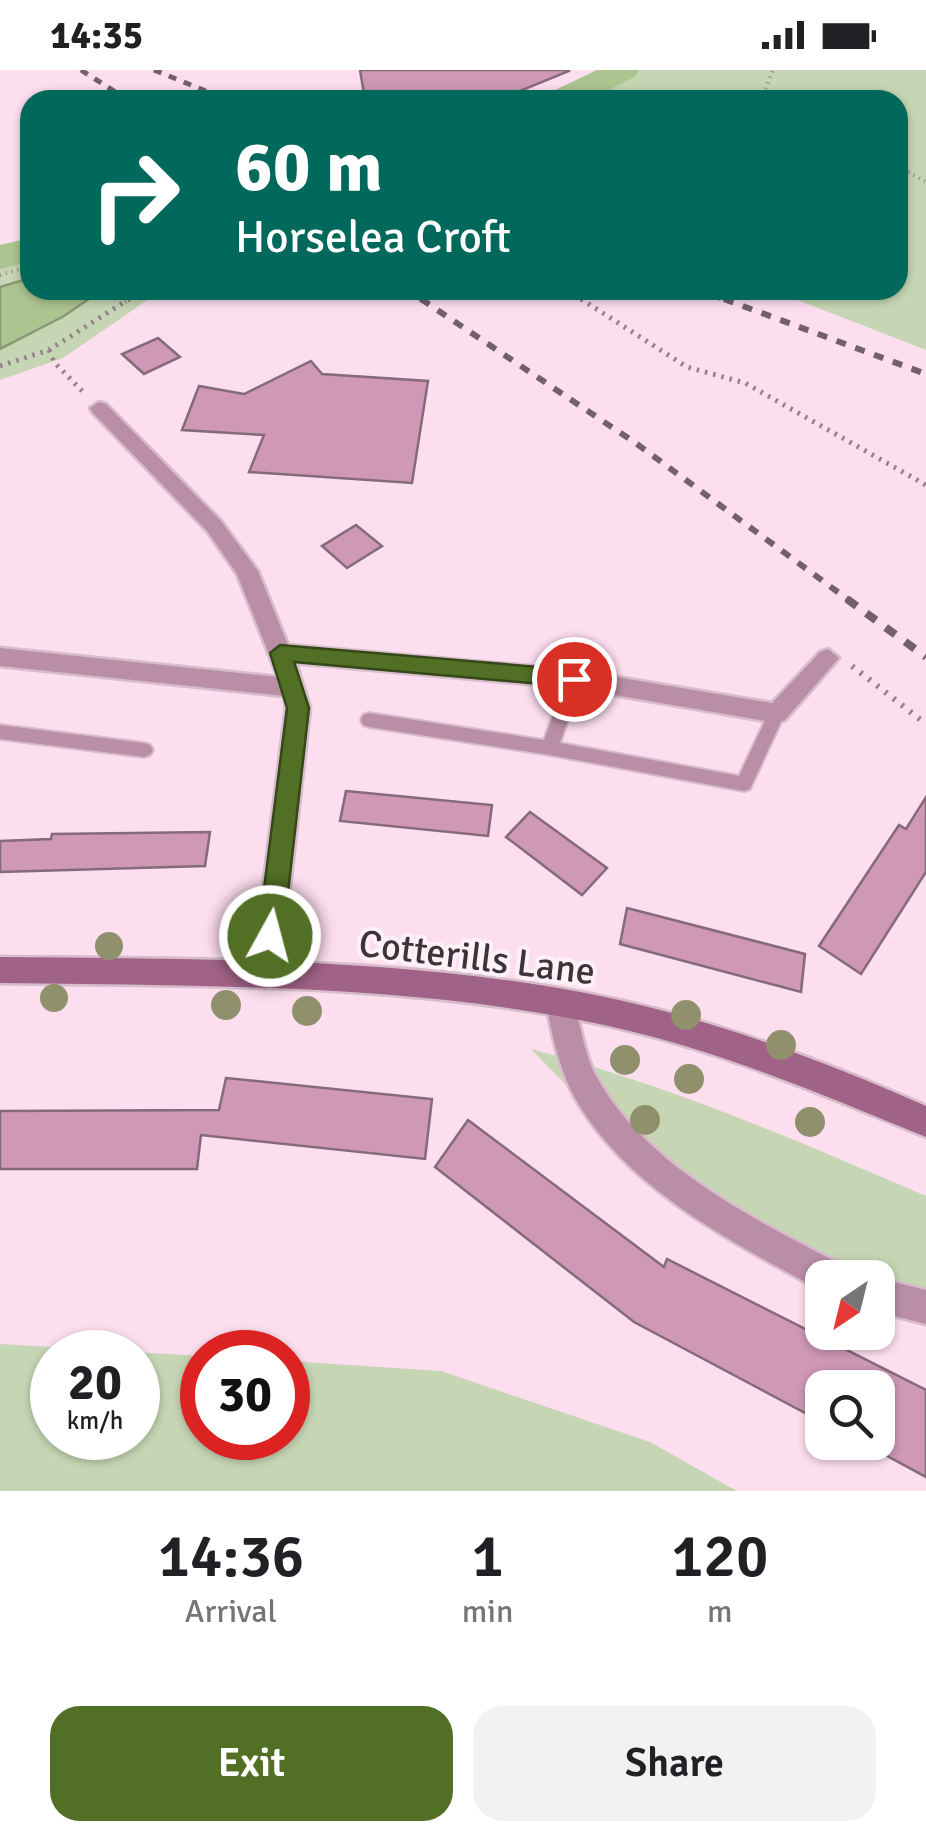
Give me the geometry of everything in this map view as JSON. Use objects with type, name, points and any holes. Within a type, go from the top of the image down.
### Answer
[{"type":"street","points":[[99,408],[214,526],[247,570],[294,688],[298,708],[266,974]]},
{"type":"street","points":[[280,653],[574,679],[777,713],[828,658]]},
{"type":"street","points":[[0,657],[294,688]]},
{"type":"street","name":"Cotterills Lane","points":[[0,970],[266,974],[501,994],[560,1003],[762,1056],[925,1119]]},
{"type":"street","points":[[560,1003],[586,1088],[650,1162],[722,1214],[805,1262]]},
{"type":"street","points":[[895,1299],[926,1307]]},
{"type":"lane","points":[[550,748],[574,679]]},
{"type":"lane","points":[[369,720],[744,784],[777,713]]},
{"type":"lane","points":[[0,732],[144,750]]},
{"type":"path","points":[[0,366],[49,350],[128,300]]},
{"type":"path","points":[[582,300],[687,366],[745,383],[926,485]]},
{"type":"path","points":[[49,350],[54,362],[99,408]]},
{"type":"path","points":[[828,658],[847,663],[926,724]]},
{"type":"shaded area","points":[[599,70],[926,70],[926,350],[798,300],[908,300],[908,90],[559,90]]},
{"type":"shaded area","points":[[20,260],[20,300],[147,300],[63,358],[0,380],[0,265]]},
{"type":"shaded area","points":[[20,281],[20,300],[87,300],[0,349],[0,287]]},
{"type":"shaded area","points":[[531,1049],[683,1097],[926,1196],[926,1314],[895,1308],[895,1260],[805,1260],[805,1273],[735,1233],[654,1176]]},
{"type":"shaded area","points":[[0,1344],[30,1346],[30,1460],[160,1460],[160,1353],[180,1355],[180,1460],[310,1460],[310,1362],[441,1371],[650,1442],[737,1491],[0,1491]]},
{"type":"building","points":[[360,70],[569,70],[522,90],[363,90]]},
{"type":"building","points":[[158,338],[180,357],[144,374],[122,354]]},
{"type":"building","points":[[311,361],[322,374],[428,381],[412,483],[249,472],[264,435],[182,430],[199,386],[244,394]]},
{"type":"building","points":[[356,525],[382,546],[347,568],[322,546]]},
{"type":"building","points":[[346,791],[492,805],[488,836],[340,821]]},
{"type":"building","points":[[926,797],[926,872],[861,974],[819,946],[899,825],[906,829]]},
{"type":"building","points":[[530,812],[607,868],[582,895],[506,837]]},
{"type":"building","points":[[210,832],[205,866],[0,872],[0,841],[51,839],[52,834]]},
{"type":"building","points":[[627,908],[805,954],[801,992],[620,944]]},
{"type":"building","points":[[226,1078],[432,1099],[425,1159],[201,1135],[197,1169],[0,1169],[0,1111],[219,1110]]},
{"type":"building","points":[[468,1120],[664,1267],[667,1259],[805,1329],[805,1350],[847,1350],[886,1370],[805,1370],[805,1413],[634,1322],[435,1167]]},
{"type":"building","points":[[895,1374],[926,1390],[926,1477],[895,1460]]},
{"type":"waterway","points":[[582,90],[623,70]]},
{"type":"waterway","points":[[0,257],[20,252]]},
{"type":"railway","points":[[81,70],[112,90]]},
{"type":"railway","points":[[154,70],[203,90]]},
{"type":"railway","points":[[422,300],[637,444],[850,601]]},
{"type":"railway","points":[[725,300],[730,302]]},
{"type":"railway","points":[[727,300],[926,374]]},
{"type":"railway","points":[[847,599],[926,657]]},
{"type":"route","points":[[270,936],[298,708],[280,653],[574,679]]}]
